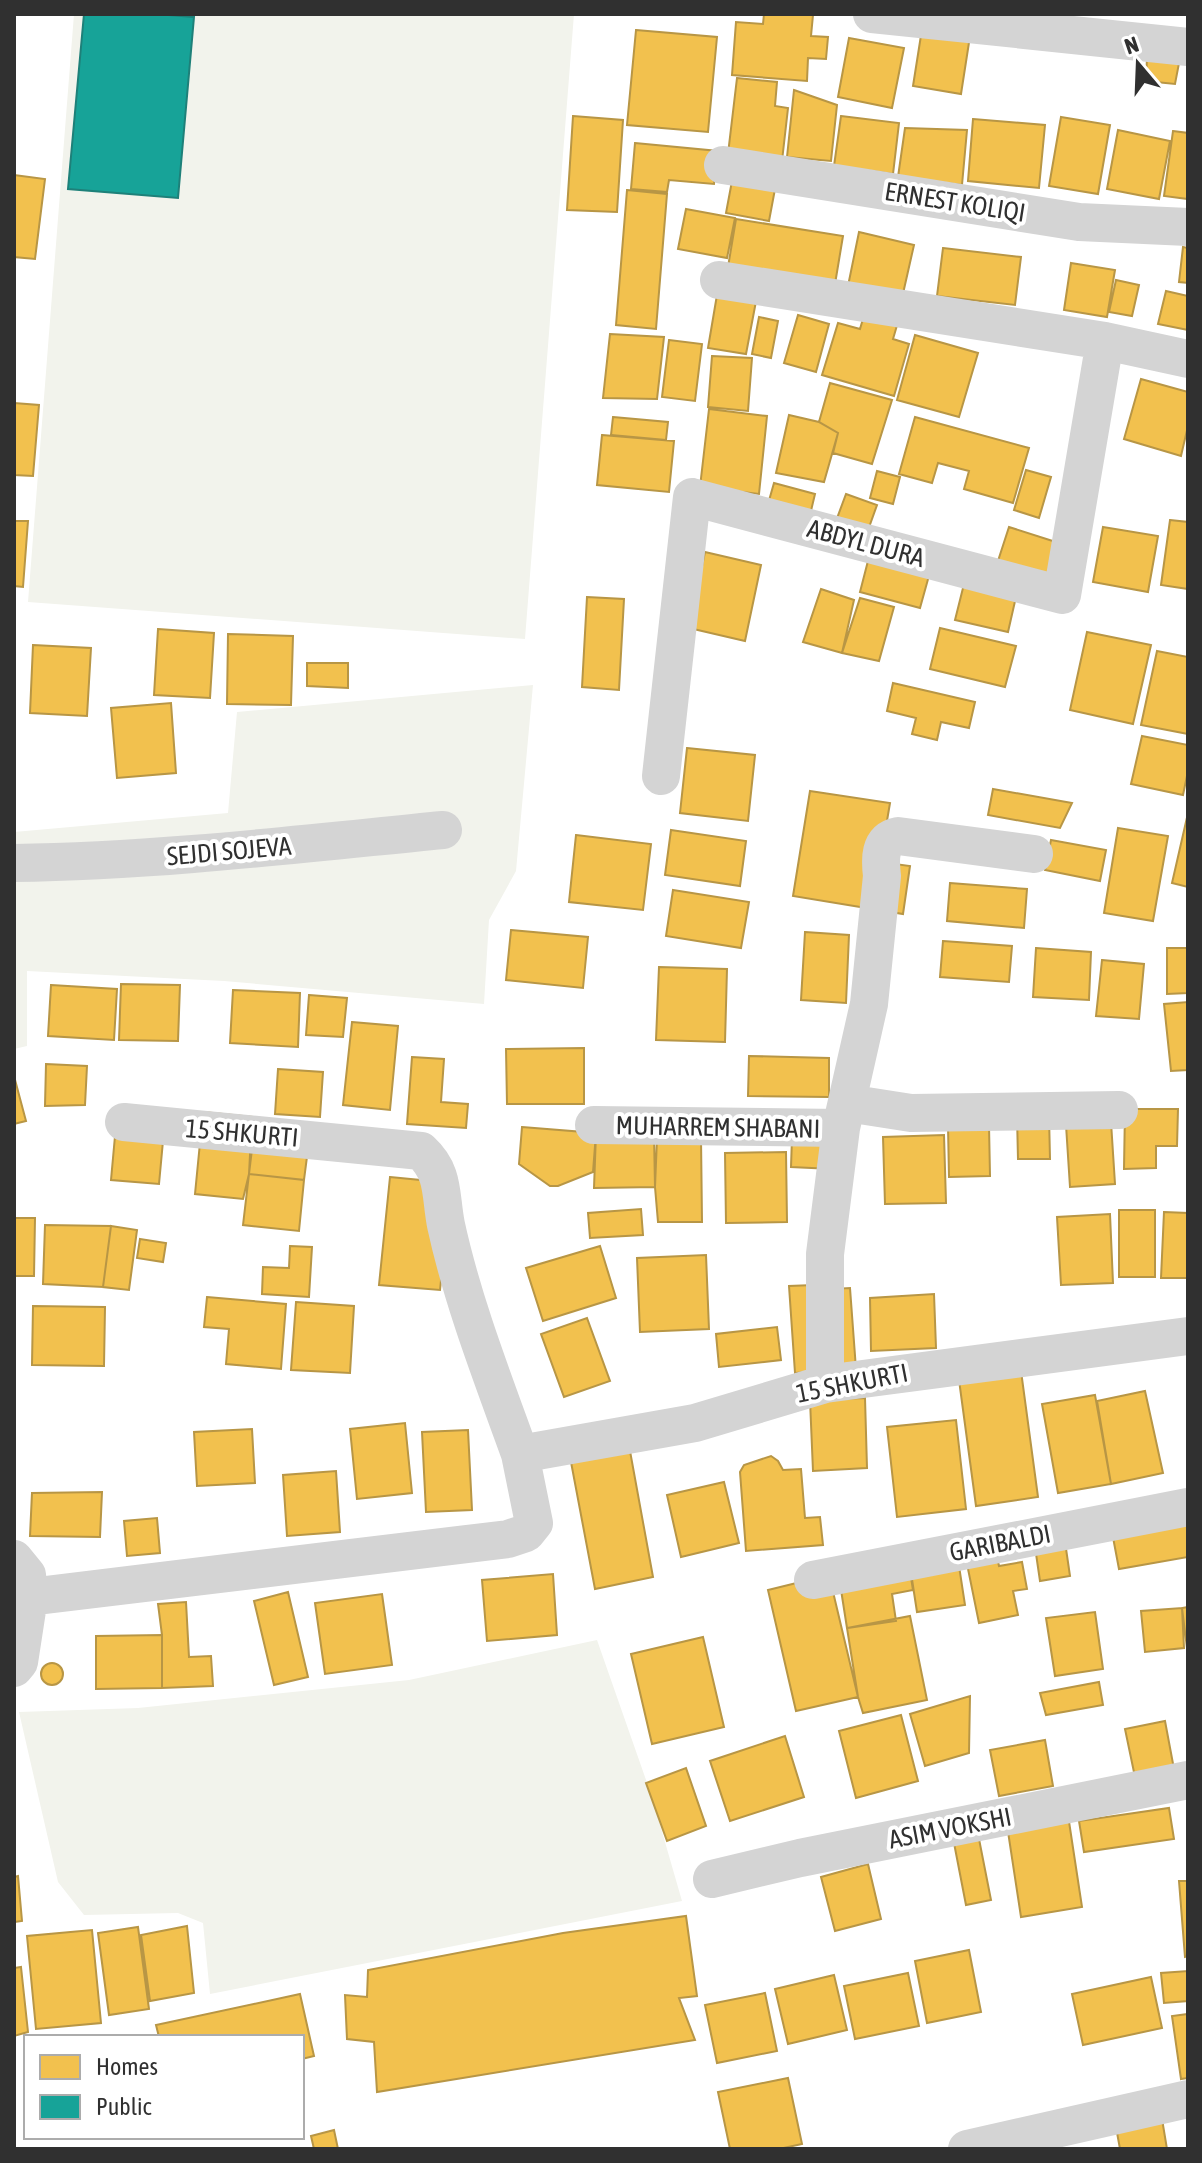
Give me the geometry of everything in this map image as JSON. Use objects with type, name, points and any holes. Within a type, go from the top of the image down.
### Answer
[{"type":"street","points":[[872,14],[1188,47]]},
{"type":"street","name":"ERNEST KOLIQI","points":[[723,165],[1079,222],[1188,227]]},
{"type":"street","points":[[719,280],[1105,341],[1188,359]]},
{"type":"street","name":"ABDYL DURA","points":[[661,776],[692,497],[1062,595],[1105,341]]},
{"type":"street","name":"SEJDI SOJEVA","points":[[14,863],[174,856],[443,830]]},
{"type":"street","name":"MUHARREM SHABANI","points":[[825,1384],[825,1254],[844,1116],[869,1004],[884,844],[889,838],[898,836],[1034,854]]},
{"type":"street","name":"MUHARREM SHABANI","points":[[594,1125],[675,1128],[911,1113],[1119,1110]]},
{"type":"street","name":"15 SHKURTI","points":[[29,1597],[508,1539],[526,1533],[534,1523],[520,1454],[459,1277],[434,1162],[421,1151],[124,1122]]},
{"type":"street","name":"15 SHKURTI","points":[[520,1454],[695,1423],[825,1384],[1188,1336]]},
{"type":"street","name":"GARIBALDI","points":[[813,1580],[1188,1507]]},
{"type":"street","points":[[14,1559],[27,1575],[29,1597],[19,1662],[14,1668]]},
{"type":"street","name":"ASIM VOKSHI","points":[[712,1879],[800,1858],[1188,1780]]},
{"type":"street","points":[[967,2149],[1188,2099]]},
{"type":"shaded area","points":[[74,14],[574,14],[525,639],[28,602]]},
{"type":"shaded area","points":[[533,685],[516,871],[489,920],[484,1004],[224,981],[27,971],[27,1046],[14,1049],[14,832],[228,813],[237,712]]},
{"type":"shaded area","points":[[597,1640],[652,1797],[682,1901],[210,1994],[203,1923],[178,1913],[84,1915],[58,1882],[19,1712],[138,1708],[409,1680]]},
{"type":"building: Homes","points":[[764,14],[813,15],[811,36],[828,37],[826,59],[808,58],[807,81],[732,75],[736,22],[763,24]]},
{"type":"building: Homes","points":[[922,29],[970,36],[961,94],[913,86]]},
{"type":"building: Homes","points":[[636,30],[717,37],[708,132],[627,125]]},
{"type":"building: Homes","points":[[849,38],[904,48],[892,108],[838,97]]},
{"type":"building: Homes","points":[[1147,57],[1180,58],[1175,84],[1146,81]]},
{"type":"building: Homes","points":[[737,78],[777,82],[775,106],[788,108],[782,161],[728,154]]},
{"type":"building: Homes","points":[[794,90],[837,105],[831,161],[787,157]]},
{"type":"building: Homes","points":[[573,116],[623,120],[617,212],[567,210]]},
{"type":"building: Homes","points":[[841,116],[899,123],[893,174],[834,166]]},
{"type":"building: Homes","points":[[1061,117],[1110,125],[1098,194],[1049,186]]},
{"type":"building: Homes","points":[[973,119],[1045,125],[1039,188],[968,181]]},
{"type":"building: Homes","points":[[905,128],[967,130],[962,185],[898,177]]},
{"type":"building: Homes","points":[[1118,130],[1170,141],[1159,199],[1107,189]]},
{"type":"building: Homes","points":[[1173,131],[1188,133],[1188,199],[1164,196]]},
{"type":"building: Homes","points":[[635,143],[718,151],[714,184],[669,180],[667,192],[631,189]]},
{"type":"building: Homes","points":[[14,175],[45,179],[35,259],[14,257]]},
{"type":"building: Homes","points":[[732,181],[775,189],[769,221],[726,213]]},
{"type":"building: Homes","points":[[627,190],[667,194],[656,329],[616,325]]},
{"type":"building: Homes","points":[[686,209],[735,218],[727,258],[678,249]]},
{"type":"building: Homes","points":[[736,219],[843,236],[835,284],[728,267]]},
{"type":"building: Homes","points":[[859,232],[914,245],[902,298],[848,286]]},
{"type":"building: Homes","points":[[1183,247],[1188,248],[1188,283],[1179,282]]},
{"type":"building: Homes","points":[[943,248],[1021,257],[1015,305],[937,296]]},
{"type":"building: Homes","points":[[1071,263],[1115,270],[1107,317],[1064,310]]},
{"type":"building: Homes","points":[[1116,280],[1139,285],[1132,316],[1109,312]]},
{"type":"building: Homes","points":[[718,289],[757,296],[746,354],[708,348]]},
{"type":"building: Homes","points":[[1166,291],[1188,296],[1188,330],[1158,324]]},
{"type":"building: Homes","points":[[865,312],[898,322],[893,339],[909,344],[894,396],[822,375],[838,323],[860,329]]},
{"type":"building: Homes","points":[[798,315],[829,324],[816,372],[784,363]]},
{"type":"building: Homes","points":[[759,317],[778,321],[771,358],[752,354]]},
{"type":"building: Homes","points":[[610,334],[664,337],[657,399],[603,398]]},
{"type":"building: Homes","points":[[915,335],[978,353],[959,417],[897,400]]},
{"type":"building: Homes","points":[[669,340],[702,344],[695,401],[662,397]]},
{"type":"building: Homes","points":[[712,356],[752,358],[748,411],[708,407]]},
{"type":"building: Homes","points":[[1141,379],[1188,392],[1188,426],[1181,456],[1124,439]]},
{"type":"building: Homes","points":[[830,383],[892,400],[872,464],[833,453],[838,433],[819,422]]},
{"type":"building: Homes","points":[[14,403],[39,405],[33,476],[14,475]]},
{"type":"building: Homes","points":[[709,409],[767,416],[759,494],[700,487]]},
{"type":"building: Homes","points":[[789,415],[819,422],[838,433],[824,482],[776,473]]},
{"type":"building: Homes","points":[[613,417],[668,422],[666,440],[611,435]]},
{"type":"building: Homes","points":[[915,417],[1029,448],[1013,503],[964,489],[969,471],[938,463],[932,483],[899,474]]},
{"type":"building: Homes","points":[[602,435],[674,441],[669,492],[597,485]]},
{"type":"building: Homes","points":[[1026,470],[1051,477],[1039,518],[1014,510]]},
{"type":"building: Homes","points":[[877,471],[900,477],[893,504],[870,498]]},
{"type":"building: Homes","points":[[774,483],[815,494],[810,515],[768,504]]},
{"type":"building: Homes","points":[[846,494],[877,505],[867,533],[836,521]]},
{"type":"building: Homes","points":[[1170,520],[1188,522],[1188,589],[1161,585]]},
{"type":"building: Homes","points":[[14,521],[28,521],[23,587],[14,586]]},
{"type":"building: Homes","points":[[1009,527],[1062,544],[1050,583],[996,567]]},
{"type":"building: Homes","points":[[1103,527],[1158,536],[1148,592],[1093,582]]},
{"type":"building: Homes","points":[[705,552],[761,565],[745,641],[689,628]]},
{"type":"building: Homes","points":[[869,557],[930,572],[920,608],[860,592]]},
{"type":"building: Homes","points":[[966,576],[1018,588],[1008,632],[955,620]]},
{"type":"building: Homes","points":[[821,589],[854,600],[842,653],[803,642]]},
{"type":"building: Homes","points":[[587,597],[624,599],[619,690],[582,687]]},
{"type":"building: Homes","points":[[860,598],[894,607],[879,661],[842,653]]},
{"type":"building: Homes","points":[[940,628],[1016,646],[1005,687],[930,669]]},
{"type":"building: Homes","points":[[158,629],[214,633],[210,698],[154,695]]},
{"type":"building: Homes","points":[[1087,632],[1151,645],[1133,724],[1070,710]]},
{"type":"building: Homes","points":[[228,634],[293,636],[291,705],[227,704]]},
{"type":"building: Homes","points":[[33,645],[91,648],[87,716],[30,713]]},
{"type":"building: Homes","points":[[1157,651],[1188,657],[1188,734],[1141,725]]},
{"type":"building: Homes","points":[[307,663],[348,663],[348,688],[307,686]]},
{"type":"building: Homes","points":[[893,683],[975,702],[969,728],[941,722],[937,740],[912,734],[916,718],[887,711]]},
{"type":"building: Homes","points":[[171,703],[176,773],[117,778],[111,708]]},
{"type":"building: Homes","points":[[1142,736],[1188,745],[1188,771],[1183,795],[1131,784]]},
{"type":"building: Homes","points":[[687,748],[755,755],[748,821],[680,813]]},
{"type":"building: Homes","points":[[993,789],[1072,803],[1060,828],[988,815]]},
{"type":"building: Homes","points":[[810,791],[890,803],[880,862],[910,866],[903,914],[793,896]]},
{"type":"building: Homes","points":[[1188,813],[1188,887],[1172,883]]},
{"type":"building: Homes","points":[[1118,828],[1168,836],[1153,921],[1104,913]]},
{"type":"building: Homes","points":[[671,830],[746,841],[740,886],[665,875]]},
{"type":"building: Homes","points":[[576,835],[651,844],[643,910],[569,902]]},
{"type":"building: Homes","points":[[1051,840],[1106,850],[1100,881],[1045,870]]},
{"type":"building: Homes","points":[[950,883],[1027,889],[1024,928],[947,921]]},
{"type":"building: Homes","points":[[673,890],[749,902],[741,948],[666,936]]},
{"type":"building: Homes","points":[[511,930],[588,937],[583,988],[506,980]]},
{"type":"building: Homes","points":[[805,932],[849,935],[846,1003],[801,1000]]},
{"type":"building: Homes","points":[[943,941],[1012,946],[1009,982],[940,977]]},
{"type":"building: Homes","points":[[1036,948],[1091,952],[1089,1000],[1033,997]]},
{"type":"building: Homes","points":[[1167,948],[1188,948],[1188,993],[1167,994]]},
{"type":"building: Homes","points":[[1102,960],[1144,964],[1139,1019],[1096,1016]]},
{"type":"building: Homes","points":[[659,967],[727,969],[725,1042],[656,1040]]},
{"type":"building: Homes","points":[[121,984],[180,985],[178,1041],[119,1040]]},
{"type":"building: Homes","points":[[51,985],[117,989],[114,1040],[48,1036]]},
{"type":"building: Homes","points":[[233,990],[300,993],[298,1047],[230,1043]]},
{"type":"building: Homes","points":[[309,995],[347,998],[343,1037],[306,1035]]},
{"type":"building: Homes","points":[[1188,1002],[1188,1070],[1171,1071],[1164,1004]]},
{"type":"building: Homes","points":[[352,1022],[398,1026],[390,1110],[343,1105]]},
{"type":"building: Homes","points":[[584,1048],[584,1104],[507,1104],[506,1049]]},
{"type":"building: Homes","points":[[749,1056],[829,1058],[829,1097],[748,1096]]},
{"type":"building: Homes","points":[[412,1057],[444,1059],[441,1102],[468,1104],[466,1128],[407,1124]]},
{"type":"building: Homes","points":[[46,1064],[87,1066],[85,1105],[45,1106]]},
{"type":"building: Homes","points":[[278,1069],[323,1072],[320,1117],[275,1114]]},
{"type":"building: Homes","points":[[14,1076],[26,1121],[14,1124]]},
{"type":"building: Homes","points":[[1125,1109],[1178,1109],[1177,1146],[1156,1146],[1156,1168],[1124,1169]]},
{"type":"building: Homes","points":[[203,1112],[252,1117],[249,1174],[243,1199],[195,1194]]},
{"type":"building: Homes","points":[[1049,1115],[1050,1159],[1018,1159],[1017,1116]]},
{"type":"building: Homes","points":[[1111,1122],[1115,1184],[1070,1187],[1066,1125]]},
{"type":"building: Homes","points":[[989,1125],[990,1176],[949,1177],[948,1126]]},
{"type":"building: Homes","points":[[522,1127],[596,1133],[593,1172],[558,1186],[550,1186],[519,1164]]},
{"type":"building: Homes","points":[[596,1133],[654,1134],[655,1187],[594,1188]]},
{"type":"building: Homes","points":[[944,1135],[946,1203],[885,1204],[883,1137]]},
{"type":"building: Homes","points":[[115,1136],[163,1141],[159,1184],[111,1180]]},
{"type":"building: Homes","points":[[701,1137],[702,1222],[658,1222],[655,1187],[657,1138]]},
{"type":"building: Homes","points":[[792,1138],[853,1139],[853,1170],[791,1167]]},
{"type":"building: Homes","points":[[253,1141],[308,1149],[304,1180],[249,1174]]},
{"type":"building: Homes","points":[[786,1152],[787,1222],[726,1223],[725,1153]]},
{"type":"building: Homes","points":[[249,1174],[304,1180],[299,1231],[243,1225]]},
{"type":"building: Homes","points":[[390,1177],[451,1183],[440,1290],[379,1285]]},
{"type":"building: Homes","points":[[641,1209],[643,1235],[590,1238],[588,1213]]},
{"type":"building: Homes","points":[[1119,1210],[1155,1210],[1155,1277],[1119,1277]]},
{"type":"building: Homes","points":[[1164,1212],[1188,1213],[1188,1278],[1161,1278]]},
{"type":"building: Homes","points":[[1110,1214],[1113,1283],[1061,1285],[1057,1217]]},
{"type":"building: Homes","points":[[14,1218],[35,1218],[34,1276],[14,1276]]},
{"type":"building: Homes","points":[[45,1225],[111,1226],[103,1287],[43,1284]]},
{"type":"building: Homes","points":[[111,1226],[137,1230],[129,1290],[103,1287]]},
{"type":"building: Homes","points":[[140,1239],[166,1243],[163,1262],[137,1258]]},
{"type":"building: Homes","points":[[290,1246],[312,1247],[309,1297],[262,1294],[263,1267],[289,1268]]},
{"type":"building: Homes","points":[[600,1246],[616,1298],[543,1321],[526,1268]]},
{"type":"building: Homes","points":[[706,1255],[709,1329],[640,1332],[637,1258]]},
{"type":"building: Homes","points":[[814,1285],[815,1290],[850,1288],[856,1369],[795,1373],[789,1286]]},
{"type":"building: Homes","points":[[934,1294],[936,1348],[871,1351],[870,1298]]},
{"type":"building: Homes","points":[[207,1297],[286,1304],[281,1369],[226,1364],[229,1329],[204,1327]]},
{"type":"building: Homes","points":[[296,1302],[354,1306],[350,1373],[291,1370]]},
{"type":"building: Homes","points":[[33,1306],[105,1307],[104,1366],[32,1365]]},
{"type":"building: Homes","points":[[587,1318],[610,1381],[564,1397],[541,1334]]},
{"type":"building: Homes","points":[[777,1327],[781,1360],[719,1367],[716,1334]]},
{"type":"building: Homes","points":[[1021,1371],[1038,1497],[976,1506],[959,1380]]},
{"type":"building: Homes","points":[[1145,1391],[1163,1473],[1111,1484],[1097,1401]]},
{"type":"building: Homes","points":[[1095,1395],[1111,1484],[1058,1493],[1042,1404]]},
{"type":"building: Homes","points":[[865,1398],[867,1468],[813,1471],[810,1400]]},
{"type":"building: Homes","points":[[956,1420],[966,1509],[897,1517],[887,1427]]},
{"type":"building: Homes","points":[[405,1423],[412,1493],[357,1499],[350,1429]]},
{"type":"building: Homes","points":[[252,1429],[255,1483],[197,1486],[194,1432]]},
{"type":"building: Homes","points":[[468,1430],[472,1510],[426,1512],[422,1432]]},
{"type":"building: Homes","points":[[630,1451],[653,1577],[595,1589],[571,1462]]},
{"type":"building: Homes","points":[[771,1456],[783,1470],[801,1469],[805,1518],[820,1517],[823,1545],[746,1551],[740,1472],[744,1465]]},
{"type":"building: Homes","points":[[336,1471],[340,1532],[287,1536],[283,1475]]},
{"type":"building: Homes","points":[[724,1482],[739,1543],[681,1557],[667,1495]]},
{"type":"building: Homes","points":[[102,1492],[100,1537],[30,1536],[32,1493]]},
{"type":"building: Homes","points":[[157,1518],[160,1553],[127,1556],[124,1521]]},
{"type":"building: Homes","points":[[1188,1519],[1188,1557],[1119,1569],[1112,1532]]},
{"type":"building: Homes","points":[[1064,1535],[1070,1576],[1040,1581],[1034,1540]]},
{"type":"building: Homes","points":[[996,1553],[999,1566],[1022,1562],[1027,1589],[1013,1591],[1018,1615],[979,1623],[966,1559]]},
{"type":"building: Homes","points":[[909,1565],[913,1590],[892,1594],[896,1621],[847,1628],[839,1577]]},
{"type":"building: Homes","points":[[959,1566],[965,1605],[917,1612],[911,1573]]},
{"type":"building: Homes","points":[[553,1574],[557,1635],[487,1641],[482,1580]]},
{"type":"building: Homes","points":[[829,1575],[858,1697],[796,1711],[768,1590]]},
{"type":"building: Homes","points":[[288,1592],[308,1677],[274,1685],[254,1601]]},
{"type":"building: Homes","points":[[382,1594],[392,1665],[325,1674],[315,1603]]},
{"type":"building: Homes","points":[[186,1602],[189,1657],[211,1656],[213,1686],[162,1688],[162,1635],[158,1604]]},
{"type":"building: Homes","points":[[1188,1607],[1188,1656],[1182,1608]]},
{"type":"building: Homes","points":[[1182,1608],[1184,1648],[1145,1652],[1141,1611]]},
{"type":"building: Homes","points":[[1095,1612],[1103,1669],[1055,1676],[1046,1618]]},
{"type":"building: Homes","points":[[910,1616],[927,1700],[863,1713],[847,1628]]},
{"type":"building: Homes","points":[[162,1635],[162,1688],[96,1689],[96,1636]]},
{"type":"building: Homes","points":[[703,1637],[724,1727],[652,1744],[631,1654]]},
{"type":"building: Homes","points":[[52,1663],[60,1666],[63,1674],[60,1682],[52,1685],[44,1682],[41,1674],[44,1666]]},
{"type":"building: Homes","points":[[1099,1682],[1103,1705],[1046,1715],[1040,1693]]},
{"type":"building: Homes","points":[[970,1696],[969,1753],[925,1766],[910,1714]]},
{"type":"building: Homes","points":[[901,1715],[918,1781],[856,1798],[839,1731]]},
{"type":"building: Homes","points":[[1165,1721],[1174,1769],[1135,1777],[1125,1729]]},
{"type":"building: Homes","points":[[785,1736],[804,1797],[730,1821],[710,1761]]},
{"type":"building: Homes","points":[[1045,1740],[1053,1786],[999,1796],[990,1750]]},
{"type":"building: Homes","points":[[686,1768],[706,1826],[667,1841],[646,1783]]},
{"type":"building: Homes","points":[[1169,1808],[1174,1839],[1084,1852],[1079,1821]]},
{"type":"building: Homes","points":[[1068,1815],[1082,1907],[1021,1917],[1007,1825]]},
{"type":"building: Homes","points":[[979,1839],[991,1900],[966,1905],[954,1843]]},
{"type":"building: Homes","points":[[868,1864],[881,1919],[835,1931],[821,1877]]},
{"type":"building: Homes","points":[[18,1876],[22,1921],[14,1922],[14,1877]]},
{"type":"building: Homes","points":[[1179,1881],[1188,1881],[1188,1956],[1185,1957]]},
{"type":"building: Homes","points":[[686,1916],[697,1996],[679,1998],[695,2040],[377,2092],[374,2042],[347,2039],[345,1995],[367,1997],[368,1970],[563,1933]]},
{"type":"building: Homes","points":[[187,1926],[194,1993],[150,2001],[141,1935]]},
{"type":"building: Homes","points":[[138,1927],[149,2009],[109,2015],[98,1933]]},
{"type":"building: Homes","points":[[92,1930],[101,2023],[36,2029],[27,1936]]},
{"type":"building: Homes","points":[[969,1950],[981,2012],[927,2023],[915,1961]]},
{"type":"building: Homes","points":[[21,1967],[28,2032],[14,2036],[14,1968]]},
{"type":"building: Homes","points":[[1188,1971],[1188,2001],[1164,2003],[1161,1973]]},
{"type":"building: Homes","points":[[908,1973],[919,2026],[855,2039],[844,1986]]},
{"type":"building: Homes","points":[[834,1975],[847,2030],[788,2044],[775,1989]]},
{"type":"building: Homes","points":[[1151,1977],[1162,2028],[1083,2045],[1072,1994]]},
{"type":"building: Homes","points":[[765,1993],[777,2051],[717,2063],[705,2005]]},
{"type":"building: Homes","points":[[300,1994],[314,2056],[304,2058],[304,2035],[158,2035],[156,2025]]},
{"type":"building: Homes","points":[[1188,2014],[1188,2078],[1181,2079],[1172,2016]]},
{"type":"building: Homes","points":[[788,2078],[802,2144],[779,2149],[730,2149],[718,2092]]},
{"type":"building: Homes","points":[[1162,2119],[1167,2149],[1120,2149],[1116,2127]]},
{"type":"building: Homes","points":[[334,2130],[338,2149],[314,2149],[311,2136]]},
{"type":"building: Public","points":[[84,14],[194,17],[178,198],[68,189]]}]
